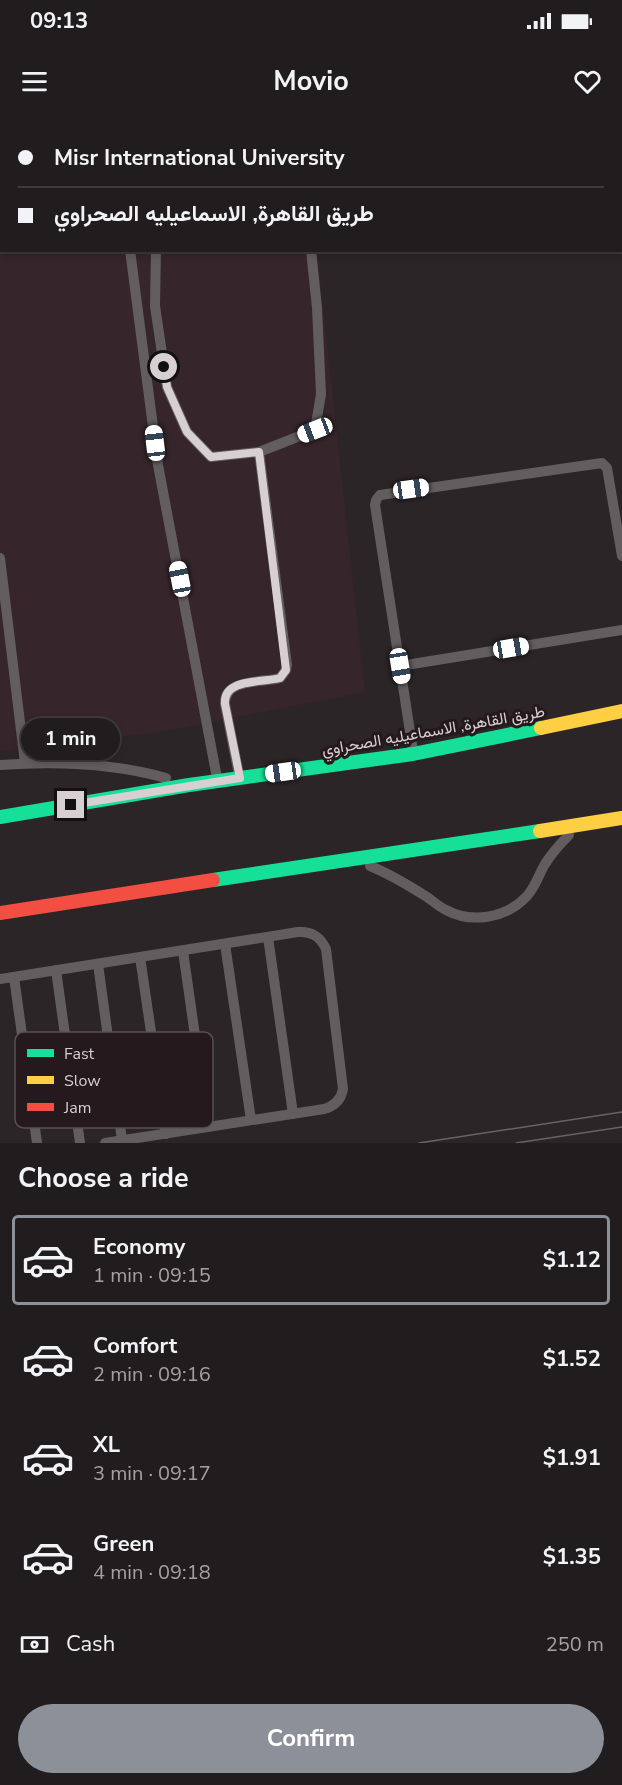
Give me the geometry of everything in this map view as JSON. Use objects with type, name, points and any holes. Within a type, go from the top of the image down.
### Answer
[{"type":"highway","name":"طريق القاهرة, الاسماعيليه الصحراوي","points":[[0,817],[189,785],[413,754],[622,711]]},
{"type":"highway","points":[[0,913],[622,818]]},
{"type":"lane","points":[[130,252],[158,465],[218,781]]},
{"type":"lane","points":[[156,252],[155,306],[167,387],[187,432],[211,457],[259,452],[315,430],[321,394],[317,308],[311,252]]},
{"type":"lane","points":[[240,778],[225,704],[226,695],[233,686],[280,678],[287,665],[259,452]]},
{"type":"lane","points":[[413,754],[375,505],[380,495],[602,463],[607,468],[622,556]]},
{"type":"lane","points":[[0,558],[25,764]]},
{"type":"lane","points":[[400,666],[622,630]]},
{"type":"lane","points":[[0,765],[108,766],[189,785]]},
{"type":"lane","points":[[349,860],[392,875],[446,910],[462,916],[480,918],[497,915],[513,907],[527,896],[556,848],[585,824]]},
{"type":"lane","points":[[0,979],[305,932],[318,937],[326,949],[343,1089],[339,1101],[330,1108],[213,1126]]},
{"type":"lane","points":[[268,937],[293,1114]]},
{"type":"lane","points":[[225,944],[251,1120]]},
{"type":"lane","points":[[183,951],[195,1032]]},
{"type":"lane","points":[[140,957],[151,1032]]},
{"type":"lane","points":[[98,964],[107,1032]]},
{"type":"lane","points":[[56,970],[65,1032]]},
{"type":"lane","points":[[14,977],[22,1032]]},
{"type":"lane","points":[[35,1128],[37,1143]]},
{"type":"lane","points":[[78,1128],[80,1143]]},
{"type":"lane","points":[[120,1128],[122,1140]]},
{"type":"lane","points":[[165,1128],[166,1134]]},
{"type":"lane","points":[[105,1143],[202,1128]]},
{"type":"shaded area","points":[[0,252],[317,252],[365,692],[166,731],[0,751]]},
{"type":"tram line","points":[[419,1143],[622,1112]]},
{"type":"tram line","points":[[516,1143],[622,1127]]},
{"type":"traffic: fast","points":[[0,817],[189,785],[413,754],[541,728]]},
{"type":"traffic: fast","points":[[213,880],[540,831]]},
{"type":"traffic: slow","points":[[541,728],[622,711]]},
{"type":"traffic: slow","points":[[540,831],[622,818]]},
{"type":"traffic: jam","points":[[0,913],[213,880]]},
{"type":"route","points":[[71,805],[240,778],[225,704],[226,695],[233,686],[275,680],[284,675],[286,670],[259,452],[211,457],[187,432],[167,387],[164,367]]}]
